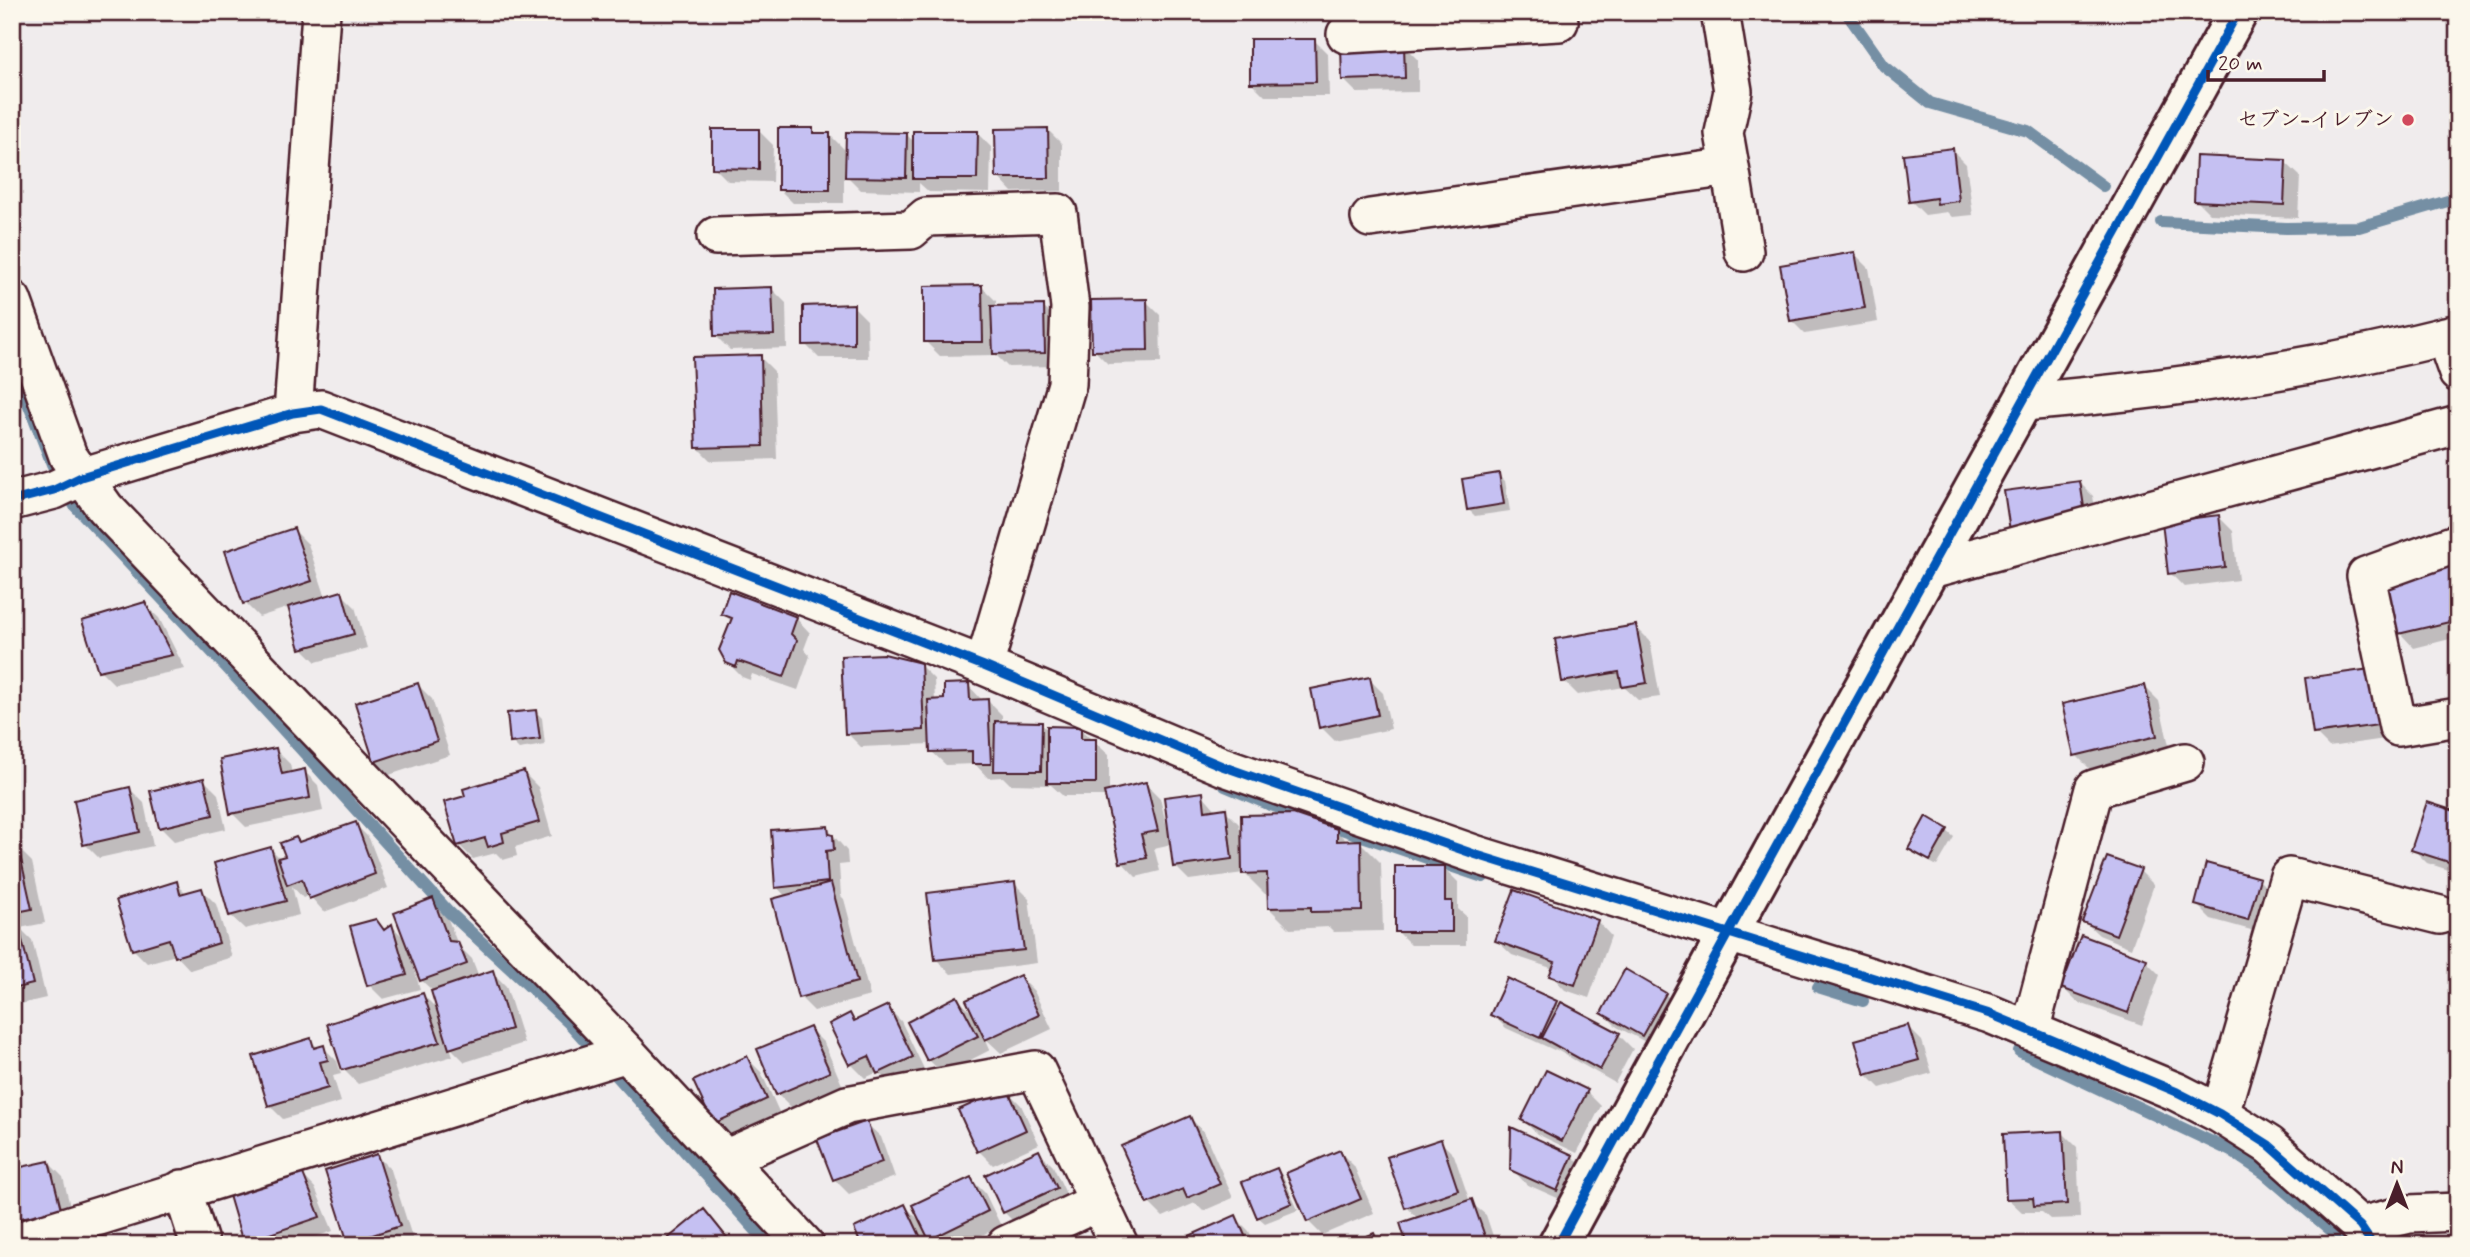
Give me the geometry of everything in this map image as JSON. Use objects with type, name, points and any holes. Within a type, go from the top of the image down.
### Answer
[{"type":"street","points":[[293,413],[321,12]]},
{"type":"street","points":[[1346,34],[1559,22],[1557,12]]},
{"type":"street","points":[[1720,12],[1733,91],[1724,133],[1745,251]]},
{"type":"street","points":[[1558,1245],[1728,931],[2024,402],[2238,12]]},
{"type":"street","points":[[1370,218],[1730,167]]},
{"type":"street","points":[[716,236],[911,230],[926,217],[1058,213],[1070,307],[1066,384],[984,666]]},
{"type":"street","points":[[12,300],[68,456],[69,482]]},
{"type":"street","points":[[2024,402],[2120,394],[2312,366],[2451,335],[2458,373]]},
{"type":"street","points":[[12,501],[293,413],[321,409],[984,666],[1235,771],[1477,855],[1990,1014],[2177,1092],[2220,1114],[2269,1145],[2367,1235],[2409,1214],[2458,1212]]},
{"type":"street","points":[[1931,569],[2458,425]]},
{"type":"street","points":[[69,482],[105,508],[805,1245]]},
{"type":"street","points":[[2458,542],[2365,576],[2398,727],[2458,717]]},
{"type":"street","points":[[2030,1031],[2094,789],[2185,762]]},
{"type":"street","points":[[2220,1114],[2289,877],[2440,915]]},
{"type":"street","points":[[12,1242],[626,1054]]},
{"type":"street","points":[[725,1159],[847,1105],[1036,1070],[1119,1245]]},
{"type":"street","points":[[181,1189],[200,1245]]},
{"type":"street","points":[[1006,1245],[1098,1202]]},
{"type":"building","points":[[1250,39],[1315,39],[1316,82],[1250,83]]},
{"type":"building","points":[[1404,44],[1405,78],[1342,80],[1341,46]]},
{"type":"building","points":[[778,128],[813,128],[813,133],[830,133],[830,190],[778,190]]},
{"type":"building","points":[[1048,128],[1049,178],[996,178],[995,129]]},
{"type":"building","points":[[712,129],[759,129],[759,169],[712,168]]},
{"type":"building","points":[[913,131],[978,131],[977,179],[913,179]]},
{"type":"building","points":[[846,132],[907,133],[906,178],[845,177]]},
{"type":"building","points":[[1953,148],[1959,201],[1937,204],[1936,198],[1909,202],[1903,154]]},
{"type":"building","points":[[2196,156],[2286,160],[2284,205],[2194,201]]},
{"type":"building","points":[[1855,252],[1865,308],[1790,321],[1780,265]]},
{"type":"building","points":[[982,285],[983,342],[924,342],[924,286]]},
{"type":"building","points":[[772,287],[774,335],[714,336],[713,289]]},
{"type":"building","points":[[1147,299],[1148,350],[1092,351],[1091,300]]},
{"type":"building","points":[[854,304],[854,344],[803,345],[803,306]]},
{"type":"building","points":[[1044,305],[1045,353],[993,354],[991,306]]},
{"type":"building","points":[[761,355],[763,446],[696,448],[692,357]]},
{"type":"building","points":[[1499,473],[1504,504],[1467,510],[1462,479]]},
{"type":"building","points":[[2080,481],[2086,520],[2010,531],[2004,491]]},
{"type":"building","points":[[2219,515],[2225,567],[2168,574],[2162,522]]},
{"type":"building","points":[[294,528],[312,581],[243,604],[225,551]]},
{"type":"building","points":[[2457,563],[2458,620],[2398,634],[2385,581]]},
{"type":"building","points":[[342,591],[354,634],[300,649],[288,607]]},
{"type":"building","points":[[729,591],[797,617],[791,634],[797,640],[784,677],[738,661],[736,667],[726,663],[719,650],[732,618],[721,614]]},
{"type":"building","points":[[145,602],[172,655],[98,671],[82,621]]},
{"type":"building","points":[[1636,625],[1647,683],[1622,687],[1619,672],[1562,682],[1555,639]]},
{"type":"building","points":[[884,654],[921,663],[924,730],[845,734],[841,656]]},
{"type":"building","points":[[2378,668],[2386,724],[2313,734],[2305,678]]},
{"type":"building","points":[[1370,677],[1378,715],[1319,728],[1311,689]]},
{"type":"building","points":[[418,683],[437,741],[374,762],[355,703]]},
{"type":"building","points":[[969,683],[970,700],[988,699],[991,764],[972,764],[972,751],[930,752],[928,700],[944,699],[944,684]]},
{"type":"building","points":[[2145,685],[2157,736],[2074,756],[2062,704]]},
{"type":"building","points":[[536,710],[540,739],[510,743],[507,713]]},
{"type":"building","points":[[995,721],[1042,722],[1041,771],[994,771]]},
{"type":"building","points":[[1047,726],[1081,727],[1081,739],[1096,739],[1096,783],[1047,783]]},
{"type":"building","points":[[276,748],[282,774],[305,769],[310,798],[230,814],[220,759]]},
{"type":"building","points":[[524,771],[539,822],[502,833],[504,842],[488,847],[485,838],[457,846],[444,802],[465,796],[463,789]]},
{"type":"building","points":[[204,778],[213,815],[159,828],[150,791]]},
{"type":"building","points":[[1146,782],[1158,831],[1141,834],[1147,858],[1120,863],[1104,792]]},
{"type":"building","points":[[130,787],[140,832],[83,845],[74,800]]},
{"type":"building","points":[[1203,792],[1205,811],[1226,808],[1232,859],[1173,867],[1164,797]]},
{"type":"building","points":[[2427,802],[2458,812],[2458,865],[2411,850]]},
{"type":"building","points":[[1293,814],[1337,829],[1337,841],[1361,840],[1362,911],[1311,912],[1311,907],[1268,908],[1267,873],[1242,874],[1241,815]]},
{"type":"building","points":[[1926,816],[1948,829],[1930,861],[1908,849]]},
{"type":"building","points":[[356,822],[375,874],[309,899],[302,879],[287,885],[278,858],[285,856],[280,843],[296,837],[299,842]]},
{"type":"building","points":[[828,826],[829,834],[833,835],[834,850],[826,851],[828,882],[775,888],[771,830]]},
{"type":"building","points":[[18,846],[32,909],[12,913],[12,847]]},
{"type":"building","points":[[271,847],[286,901],[229,916],[214,863]]},
{"type":"building","points":[[2107,857],[2141,869],[2116,935],[2082,922]]},
{"type":"building","points":[[2206,863],[2260,878],[2248,920],[2195,905]]},
{"type":"building","points":[[1395,866],[1445,866],[1445,901],[1452,901],[1452,932],[1395,932]]},
{"type":"building","points":[[177,881],[180,894],[202,888],[219,943],[175,957],[169,939],[132,950],[116,900]]},
{"type":"building","points":[[1015,882],[1024,950],[935,960],[927,893]]},
{"type":"building","points":[[831,883],[857,982],[798,998],[772,899]]},
{"type":"building","points":[[1514,890],[1598,920],[1575,985],[1549,976],[1555,962],[1495,941]]},
{"type":"building","points":[[433,898],[449,941],[458,942],[467,964],[420,981],[394,913]]},
{"type":"building","points":[[376,919],[384,930],[392,924],[407,975],[367,986],[350,926]]},
{"type":"building","points":[[18,924],[33,984],[12,989],[12,925]]},
{"type":"building","points":[[2081,935],[2147,959],[2128,1013],[2061,988]]},
{"type":"building","points":[[1625,969],[1666,993],[1642,1036],[1601,1013]]},
{"type":"building","points":[[493,970],[511,1029],[449,1049],[431,991]]},
{"type":"building","points":[[1020,975],[1039,1015],[985,1040],[966,1000]]},
{"type":"building","points":[[1507,978],[1557,1001],[1540,1038],[1490,1015]]},
{"type":"building","points":[[423,993],[440,1042],[342,1070],[327,1024]]},
{"type":"building","points":[[957,996],[978,1036],[927,1061],[907,1022]]},
{"type":"building","points":[[1561,1002],[1620,1033],[1600,1070],[1542,1038]]},
{"type":"building","points":[[888,1005],[913,1057],[877,1074],[869,1056],[849,1065],[829,1024],[850,1013],[854,1021]]},
{"type":"building","points":[[1908,1025],[1919,1060],[1865,1075],[1855,1040]]},
{"type":"building","points":[[810,1027],[830,1072],[776,1095],[757,1049]]},
{"type":"building","points":[[311,1038],[314,1048],[324,1045],[328,1060],[320,1062],[328,1088],[268,1106],[253,1056]]},
{"type":"building","points":[[747,1056],[767,1099],[713,1124],[693,1081]]},
{"type":"building","points":[[1546,1070],[1588,1090],[1562,1141],[1521,1120]]},
{"type":"building","points":[[1007,1088],[1026,1130],[977,1152],[958,1110]]},
{"type":"building","points":[[1190,1116],[1220,1184],[1187,1198],[1183,1189],[1147,1204],[1121,1146]]},
{"type":"building","points":[[867,1121],[882,1162],[833,1180],[817,1139]]},
{"type":"building","points":[[1511,1127],[1573,1155],[1557,1191],[1510,1170]]},
{"type":"building","points":[[2063,1131],[2067,1204],[2034,1206],[2033,1198],[2006,1199],[2003,1134]]},
{"type":"building","points":[[1441,1139],[1458,1190],[1405,1208],[1387,1157]]},
{"type":"building","points":[[1039,1150],[1057,1188],[1003,1213],[985,1175]]},
{"type":"building","points":[[1340,1150],[1361,1199],[1307,1222],[1286,1173]]},
{"type":"building","points":[[377,1154],[400,1226],[348,1243],[325,1171]]},
{"type":"building","points":[[49,1161],[61,1209],[12,1220],[12,1169]]},
{"type":"building","points":[[1277,1168],[1292,1203],[1257,1218],[1242,1182]]},
{"type":"building","points":[[302,1171],[320,1217],[243,1243],[228,1192]]},
{"type":"building","points":[[971,1177],[988,1211],[929,1240],[912,1205]]},
{"type":"building","points":[[1472,1199],[1488,1245],[1407,1245],[1400,1223]]},
{"type":"building","points":[[905,1204],[923,1242],[916,1245],[861,1245],[854,1228]]},
{"type":"building","points":[[704,1209],[733,1245],[660,1245]]},
{"type":"building","points":[[1236,1215],[1249,1245],[1169,1245]]},
{"type":"building","points":[[1374,1233],[1379,1245],[1345,1245]]},
{"type":"waterway","points":[[1846,12],[1884,66],[1930,103],[2028,131],[2103,186]]},
{"type":"waterway","points":[[2161,222],[2286,228],[2359,227],[2458,198]]},
{"type":"waterway","points":[[12,362],[52,464],[75,506],[449,912],[571,1025],[769,1245]]},
{"type":"waterway","points":[[1225,786],[1268,804],[1483,877]]},
{"type":"waterway","points":[[1818,987],[1863,1001]]},
{"type":"waterway","points":[[2019,1051],[2231,1151],[2264,1173],[2341,1239],[2355,1245]]},
{"type":"cycle path","points":[[1558,1245],[2238,12]]},
{"type":"cycle path","points":[[12,501],[54,490],[81,477],[293,413],[321,409],[984,666],[1222,766],[1477,855],[1990,1014],[2177,1092],[2220,1114],[2269,1145],[2360,1226],[2373,1245]]},
{"type":"place","name":"セブン-イレブン","points":[[2408,120]]}]
